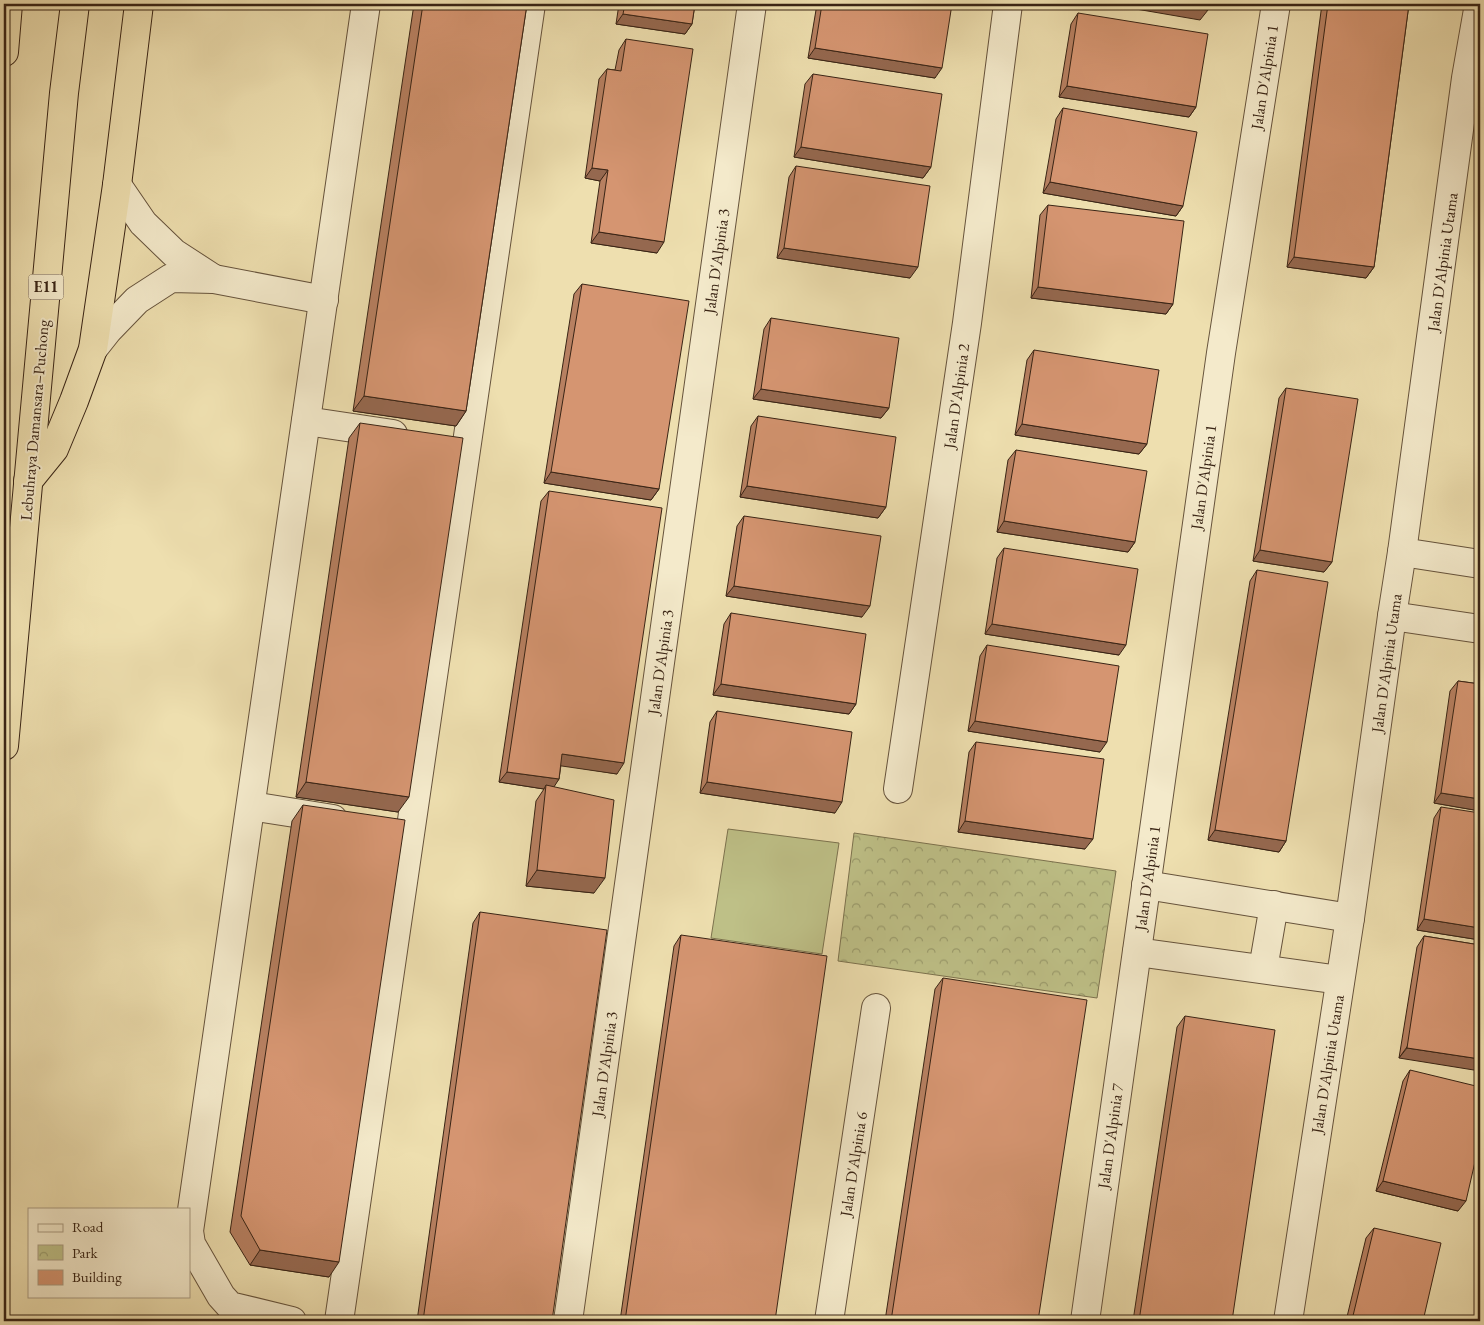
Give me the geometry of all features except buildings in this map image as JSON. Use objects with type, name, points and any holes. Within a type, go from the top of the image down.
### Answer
[{"type":"highway","points":[[4,52],[8,4]]},
{"type":"highway","name":"Lebuhraya Damansara–Puchong","points":[[4,746],[64,103],[75,4]]},
{"type":"highway","points":[[28,481],[54,450],[93,348],[117,185],[139,4]]},
{"type":"street","points":[[190,1224],[366,4]]},
{"type":"street","points":[[339,1321],[531,4]]},
{"type":"street","name":"Jalan D'Alpinia 3","points":[[568,1321],[752,4]]},
{"type":"street","name":"Jalan D'Alpinia 2","points":[[898,788],[966,323],[1008,4]]},
{"type":"street","name":"Jalan D'Alpinia 1","points":[[1137,952],[1221,353],[1276,4]]},
{"type":"street","name":"Jalan D'Alpinia Utama","points":[[1288,1321],[1350,918],[1466,78],[1479,4]]},
{"type":"street","points":[[117,185],[149,229],[174,253],[214,279]]},
{"type":"street","points":[[93,348],[137,300],[171,278],[214,279],[324,300]]},
{"type":"street","points":[[306,420],[467,446]]},
{"type":"street","points":[[1402,552],[1480,564]]},
{"type":"street","points":[[1392,616],[1480,629]]},
{"type":"street","points":[[251,806],[354,822]]},
{"type":"street","points":[[383,826],[411,830]]},
{"type":"street","points":[[1146,884],[1350,918]]},
{"type":"street","points":[[1263,969],[1274,905]]},
{"type":"street","points":[[1137,952],[1340,980]]},
{"type":"street","name":"Jalan D'Alpinia 7","points":[[1085,1321],[1137,952]]},
{"type":"street","name":"Jalan D'Alpinia 6","points":[[829,1321],[876,1008]]},
{"type":"street","points":[[190,1238],[191,1244],[221,1296],[230,1306],[292,1321]]},
{"type":"green space","points":[[728,829],[839,843],[822,954],[711,938]]},
{"type":"green space","points":[[854,833],[1116,871],[1097,998],[838,961]]}]
